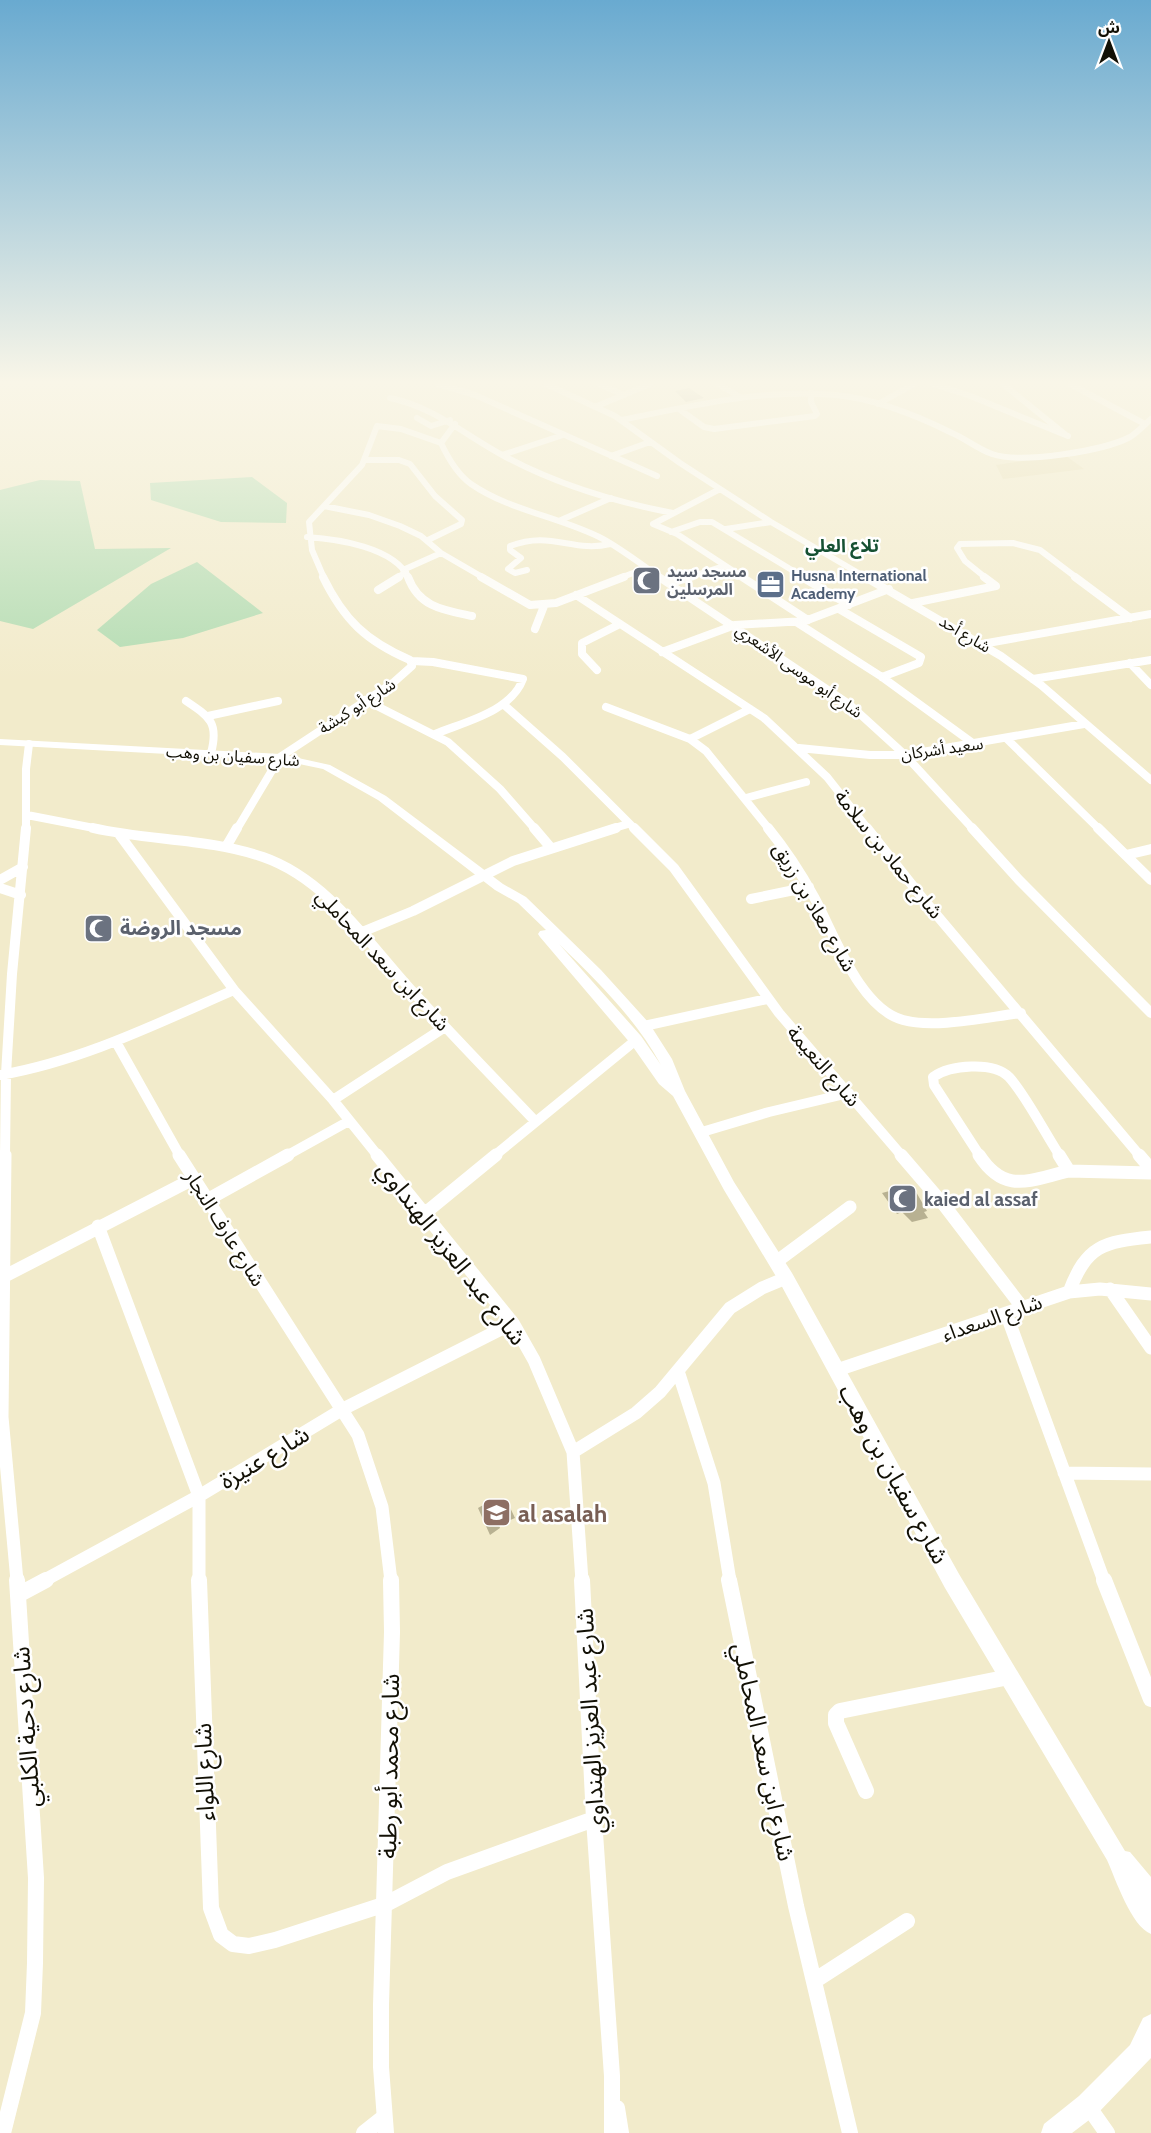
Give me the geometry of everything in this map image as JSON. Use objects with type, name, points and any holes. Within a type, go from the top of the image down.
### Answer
[{"type":"street","points":[[344,484],[309,522],[307,537],[358,542],[405,571],[412,591],[419,597],[447,610],[472,616]]},
{"type":"street","points":[[425,484],[435,496],[462,520],[461,524],[428,540]]},
{"type":"street","name":"شارع أبو موسى الأشعري","points":[[470,484],[499,499],[561,520],[610,544],[834,692],[905,755],[1025,887],[1151,1013]]},
{"type":"street","points":[[574,484],[611,498],[673,513]]},
{"type":"street","name":"شارع أحد","points":[[712,484],[771,522],[982,644],[1033,679],[1151,780]]},
{"type":"street","points":[[720,489],[654,525],[671,532],[808,620]]},
{"type":"street","points":[[561,520],[611,498]]},
{"type":"street","points":[[324,506],[381,519],[428,540],[441,552],[524,602],[544,606],[646,568]]},
{"type":"street","points":[[671,532],[706,521],[726,529],[849,605]]},
{"type":"street","points":[[726,529],[771,522]]},
{"type":"street","name":"شارع أبو كبشة","points":[[280,757],[403,675],[412,666],[412,662],[368,639],[352,623],[314,560],[307,537]]},
{"type":"street","points":[[527,570],[515,573],[508,569],[522,558],[510,550],[510,546],[527,538],[570,541],[593,549],[610,544]]},
{"type":"street","points":[[914,603],[996,586],[965,561],[957,548],[960,544],[970,542],[1013,543],[1040,550],[1130,618]]},
{"type":"street","points":[[378,590],[405,571],[441,552]]},
{"type":"street","points":[[671,583],[724,566]]},
{"type":"street","points":[[662,652],[735,625],[808,620],[889,589]]},
{"type":"street","name":"شارع حماد بن سلامة","points":[[576,595],[750,709],[799,748],[827,777],[924,900],[1151,1171]]},
{"type":"street","points":[[535,629],[544,606]]},
{"type":"street","points":[[839,609],[921,657],[922,660],[919,663],[882,677]]},
{"type":"street","points":[[982,644],[1151,614]]},
{"type":"street","points":[[796,622],[882,677],[974,744]]},
{"type":"street","points":[[597,670],[582,654],[582,643],[620,624]]},
{"type":"street","points":[[1033,679],[1151,660]]},
{"type":"street","points":[[412,662],[433,662],[521,677],[524,681],[518,692],[503,704],[435,734]]},
{"type":"street","points":[[1130,663],[1151,685]]},
{"type":"street","points":[[365,700],[435,734],[496,786],[551,848]]},
{"type":"street","points":[[186,701],[208,716],[216,728],[216,738],[211,753]]},
{"type":"street","points":[[208,716],[278,701]]},
{"type":"street","name":"شارع النعيمة","points":[[503,704],[563,757],[628,824],[656,849],[691,888],[767,999],[944,1205],[1022,1307]]},
{"type":"street","name":"شارع معاذ بن زريق","points":[[606,707],[690,739],[706,751],[746,798],[809,887],[858,982],[878,1006],[890,1015],[902,1020],[926,1023],[1021,1013]]},
{"type":"street","points":[[690,739],[750,709]]},
{"type":"street","name":"سعيد أشركان","points":[[799,748],[870,755],[905,755],[1084,724]]},
{"type":"street","points":[[1007,739],[1151,880]]},
{"type":"street","name":"شارع سفيان بن وهب","points":[[0,742],[280,757],[326,767],[368,788],[500,887],[522,900],[609,986],[644,1026],[667,1063],[678,1092],[702,1132],[729,1186],[786,1278],[873,1439],[1009,1677],[1115,1852],[1131,1890],[1151,1923]]},
{"type":"street","name":"شارع دحية الكلبي","points":[[3,2133],[33,2013],[35,1963],[36,1878],[18,1595],[1,1417],[3,1075],[6,973],[21,891],[27,815],[26,769],[29,744]]},
{"type":"street","points":[[226,848],[280,757]]},
{"type":"street","points":[[746,798],[806,782]]},
{"type":"street","name":"شارع ابن سعد المحاملي","points":[[27,815],[64,820],[119,834],[226,848],[266,858],[303,877],[338,906],[384,961],[535,1121]]},
{"type":"street","points":[[362,932],[484,875],[551,848],[628,824]]},
{"type":"street","name":"شارع عبد العزيز الهنداوي","points":[[119,834],[234,990],[333,1100],[513,1323],[534,1360],[573,1452],[580,1532],[594,1819],[612,2076],[612,2133]]},
{"type":"street","points":[[1126,855],[1151,849]]},
{"type":"street","points":[[0,881],[23,867]]},
{"type":"street","points":[[0,881],[21,891]]},
{"type":"street","name":"شارع سفيان بن وهب","points":[[500,887],[569,962],[636,1040],[664,1080],[678,1092]]},
{"type":"street","points":[[750,899],[809,887]]},
{"type":"street","points":[[0,888],[21,891]]},
{"type":"street","points":[[3,1075],[30,1070],[116,1042],[234,990]]},
{"type":"street","points":[[644,1026],[767,999]]},
{"type":"street","points":[[333,1100],[446,1027]]},
{"type":"street","points":[[424,1214],[636,1040]]},
{"type":"street","name":"شارع عارف النجار","points":[[116,1042],[192,1179],[342,1409]]},
{"type":"street","points":[[1069,1171],[1008,1076],[994,1068],[979,1066],[941,1073],[933,1077],[934,1085],[995,1177],[1013,1183],[1069,1171],[1151,1171]]},
{"type":"street","points":[[702,1132],[769,1112],[849,1093]]},
{"type":"street","points":[[207,1200],[349,1121]]},
{"type":"street","points":[[3,1276],[192,1179]]},
{"type":"street","points":[[776,1262],[850,1208]]},
{"type":"street","name":"شارع اللواء","points":[[98,1226],[129,1303],[170,1424],[199,1496],[199,1606],[204,1789],[211,1908],[221,1935],[233,1944],[249,1946],[275,1940],[386,1904],[456,1869],[594,1819]]},
{"type":"street","points":[[1069,1292],[1078,1269],[1088,1255],[1114,1244],[1151,1237]]},
{"type":"street","points":[[573,1452],[636,1413],[660,1392],[730,1308],[762,1288],[786,1278]]},
{"type":"street","points":[[1110,1289],[1151,1348]]},
{"type":"street","name":"شارع السعداء","points":[[837,1370],[1069,1292],[1110,1289],[1151,1293]]},
{"type":"street","points":[[1006,1313],[1098,1569],[1151,1699]]},
{"type":"street","name":"شارع عنيزة","points":[[18,1595],[199,1496],[342,1409],[513,1323]]},
{"type":"street","name":"شارع ابن سعد المحاملي","points":[[678,1371],[714,1483],[733,1600],[796,1906],[850,2133]]},
{"type":"street","name":"شارع محمد أبو رطبة","points":[[342,1409],[370,1459],[385,1511],[390,1552],[392,1632],[386,1904],[381,2005],[384,2126]]},
{"type":"street","points":[[1064,1473],[1151,1474]]},
{"type":"street","points":[[866,1791],[836,1723],[836,1715],[840,1711],[1009,1677]]},
{"type":"street","name":"شارع سفيان بن وهب","points":[[1115,1852],[1151,1893]]},
{"type":"street","points":[[814,1981],[908,1922]]},
{"type":"street","points":[[1053,2133],[1088,2105],[1146,2046],[1151,2026]]},
{"type":"street","name":"شارع عبد العزيز الهنداوي","points":[[612,2076],[621,2133]]},
{"type":"street","points":[[1088,2105],[1107,2133]]},
{"type":"street","points":[[364,2133],[384,2126]]},
{"type":"green space","points":[[26,484],[81,484],[95,549],[171,548],[33,629],[0,621],[0,490]]},
{"type":"green space","points":[[150,484],[261,484],[287,503],[286,523],[221,522],[151,500]]},
{"type":"green space","points":[[197,562],[263,613],[183,638],[120,647],[97,630],[151,584]]},
{"type":"building","name":"kaied al assaf","points":[[912,1185],[927,1211],[924,1212],[928,1218],[912,1222],[902,1212],[897,1214],[882,1193]]},
{"type":"building","name":"al asalah","points":[[506,1499],[515,1518],[499,1525],[500,1528],[490,1535],[478,1508],[492,1500],[495,1504]]},
{"type":"place","name":"مسجد سيد المرسلين","points":[[646,580]]},
{"type":"place","name":"Husna International Academy","points":[[770,584]]},
{"type":"place","name":"مسجد الروضة","points":[[99,928]]},
{"type":"place","name":"kaied al assaf","points":[[903,1199]]},
{"type":"place","name":"al asalah","points":[[497,1513]]},
{"type":"district","name":"تلاع العلي","points":[[842,546]]}]
